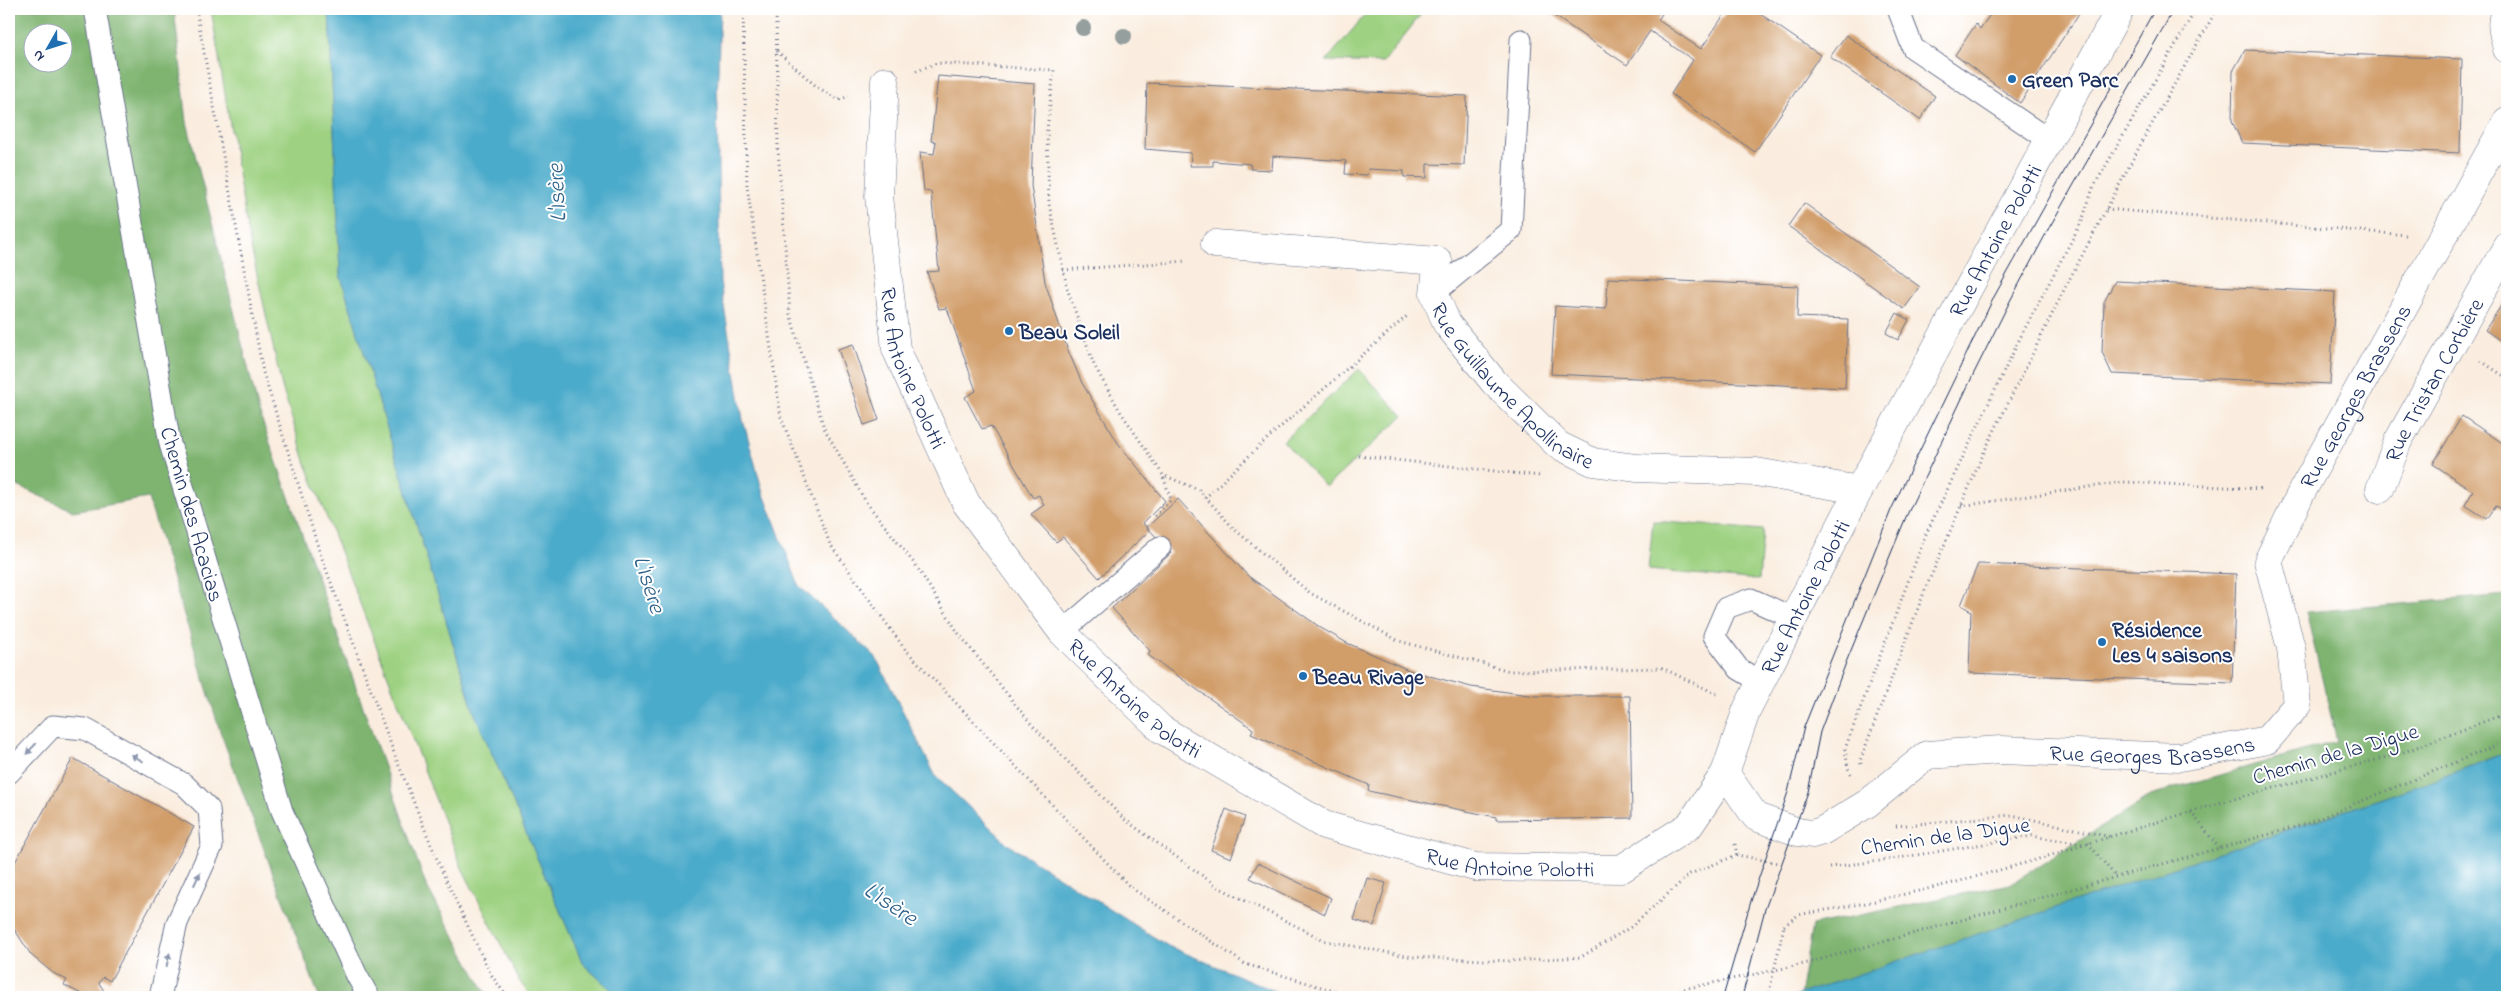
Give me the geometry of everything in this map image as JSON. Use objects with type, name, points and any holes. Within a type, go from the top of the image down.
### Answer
[{"type":"street","name":"Rue Antoine Polotti","points":[[885,81],[879,196],[896,349],[966,503],[1062,632],[1161,729],[1324,825],[1475,867],[1621,869],[1689,826],[1725,773],[1747,709],[1859,490],[2120,9]]},
{"type":"street","points":[[2507,9],[2503,16],[2501,29],[2507,49]]},
{"type":"street","name":"Rue Georges Brassens","points":[[1725,773],[1756,817],[1798,832],[1812,834],[1822,831],[1874,799],[1927,755],[2001,750],[2180,757],[2267,740],[2297,705],[2291,648],[2268,561],[2302,491],[2444,238],[2507,121]]},
{"type":"street","name":"Rue Guillaume Apollinaire","points":[[1215,244],[1438,261],[1434,293],[1447,324],[1494,382],[1558,445],[1593,462],[1636,468],[1756,472],[1859,490]]},
{"type":"street","name":"Rue Tristan Corbière","points":[[2380,489],[2398,440],[2507,246]]},
{"type":"lane","name":"Chemin des Acacias","points":[[95,9],[170,444],[282,810],[368,997]]},
{"type":"lane","points":[[1898,9],[1913,48],[2049,140]]},
{"type":"lane","points":[[1434,293],[1511,230],[1521,40]]},
{"type":"lane","points":[[1062,632],[1160,547]]},
{"type":"lane","points":[[1761,682],[1739,668],[1714,636],[1726,608],[1751,598],[1793,618]]},
{"type":"lane","points":[[9,773],[52,726],[85,729],[184,784],[209,809],[212,846],[177,923],[160,997]]},
{"type":"path","points":[[196,9],[266,382],[319,550],[397,761],[441,869],[490,973],[507,997]]},
{"type":"path","points":[[743,9],[747,186],[780,417],[830,544],[904,648],[1130,887],[1245,964],[1354,997]]},
{"type":"path","points":[[2111,836],[2012,816],[1891,825],[1874,799],[1848,768],[1845,749],[1926,534],[2023,332],[2082,220],[2093,188],[2196,9]]},
{"type":"path","points":[[1874,799],[1860,761],[1923,595],[1988,443],[2106,209],[2217,9]]},
{"type":"path","points":[[776,50],[817,87],[838,100],[937,63],[1054,70],[1047,130],[1049,204],[1063,270],[1068,291],[1094,365],[1120,411],[1163,475],[1171,500],[1152,518]]},
{"type":"path","points":[[2106,209],[2444,238]]},
{"type":"path","points":[[1063,270],[1194,261],[1215,244]]},
{"type":"path","points":[[1205,498],[1268,438],[1434,293]]},
{"type":"path","points":[[1359,456],[1541,476]]},
{"type":"path","points":[[1163,475],[1198,490],[1234,529],[1310,593],[1399,641],[1510,671],[1662,668],[1747,709]]},
{"type":"path","points":[[1961,506],[2123,482],[2302,491]]},
{"type":"path","name":"Chemin de la Digue","points":[[1825,867],[1880,861],[2032,836],[2083,844],[2088,843],[2190,812],[2401,753],[2507,713]]},
{"type":"path","points":[[1645,997],[1804,964],[2306,824],[2507,741]]},
{"type":"path","points":[[2190,812],[2219,848]]},
{"type":"path","points":[[2088,843],[2116,877]]},
{"type":"path","points":[[1768,997],[1784,926],[1798,915],[1953,883],[2083,844]]},
{"type":"path","points":[[1581,958],[1631,927],[1690,874],[1737,855],[1781,864]]},
{"type":"green space","points":[[9,9],[174,9],[187,122],[259,412],[425,883],[488,997],[319,997],[220,731],[148,498],[73,511],[9,482]]},
{"type":"green space","points":[[211,9],[329,9],[340,274],[474,712],[583,964],[619,997],[531,997],[520,982],[462,868],[305,461],[282,387],[248,234]]},
{"type":"green space","points":[[1370,9],[1425,9],[1383,63],[1326,61]]},
{"type":"green space","points":[[1359,369],[1403,416],[1326,487],[1283,441]]},
{"type":"green space","points":[[1653,521],[1763,530],[1759,580],[1648,570]]},
{"type":"green space","points":[[2507,595],[2507,752],[2427,783],[1800,996],[1812,925],[2010,884],[2154,794],[2337,741],[2306,612]]},
{"type":"water","name":"L'Isère","points":[[329,9],[720,9],[717,104],[720,282],[743,420],[762,489],[799,586],[875,656],[935,775],[1009,845],[1168,946],[1289,997],[619,997],[583,964],[474,712],[340,274]]},
{"type":"water","points":[[2507,752],[2507,997],[1791,997],[2427,783]]},
{"type":"building","points":[[1544,9],[1665,9],[1658,20],[1701,49],[1728,9],[1753,9],[1820,55],[1755,152],[1671,94],[1693,60],[1650,31],[1627,65]]},
{"type":"building","name":"Green Parc","points":[[1994,9],[2082,9],[2020,103],[1955,55],[1976,24],[1980,29]]},
{"type":"building","points":[[1846,35],[1935,96],[1920,120],[1830,57]]},
{"type":"building","points":[[2245,50],[2462,59],[2460,153],[2242,143],[2232,121],[2233,71]]},
{"type":"building","name":"Beau Soleil","points":[[938,76],[1035,84],[1031,185],[1045,282],[1067,348],[1082,383],[1118,443],[1165,501],[1143,523],[1149,531],[1099,578],[1063,537],[1056,542],[1031,514],[1044,505],[1039,495],[1033,498],[991,426],[982,429],[965,397],[976,391],[947,308],[939,309],[927,272],[939,271],[931,192],[924,191],[920,152],[934,154],[936,142],[931,141]]},
{"type":"building","points":[[1147,83],[1467,96],[1464,165],[1427,164],[1427,178],[1404,177],[1404,171],[1368,169],[1367,175],[1345,174],[1346,161],[1273,156],[1272,170],[1251,169],[1250,164],[1213,161],[1213,166],[1190,166],[1191,153],[1145,149]]},
{"type":"building","points":[[1804,203],[1920,287],[1904,309],[1788,226]]},
{"type":"building","points":[[1608,278],[1798,286],[1797,317],[1848,319],[1845,388],[1551,374],[1555,306],[1606,309]]},
{"type":"building","points":[[2115,281],[2335,292],[2330,384],[2112,374],[2102,352],[2104,302]]},
{"type":"building","points":[[2507,297],[2507,345],[2485,330]]},
{"type":"building","points":[[1897,313],[1909,320],[1898,340],[1886,333]]},
{"type":"building","points":[[853,344],[879,420],[864,425],[838,349]]},
{"type":"building","points":[[2462,416],[2507,446],[2507,512],[2496,506],[2487,519],[2465,505],[2473,491],[2433,464]]},
{"type":"building","name":"Beau Rivage","points":[[1178,499],[1248,576],[1321,628],[1347,643],[1411,671],[1471,687],[1536,696],[1630,696],[1632,818],[1496,820],[1496,817],[1368,791],[1369,785],[1251,734],[1253,729],[1148,655],[1150,651],[1112,608],[1171,553],[1147,527]]},
{"type":"building","name":"Résidence Les 4 saisons","points":[[1978,564],[2236,574],[2232,683],[1969,673],[1971,611],[1961,605]]},
{"type":"building","points":[[73,758],[194,827],[110,981],[103,977],[99,983],[104,991],[102,997],[87,997],[64,985],[67,980],[53,973],[31,955],[9,921],[9,873]]},
{"type":"building","points":[[1226,809],[1245,817],[1231,858],[1211,850]]},
{"type":"building","points":[[1258,863],[1331,898],[1325,914],[1250,878]]},
{"type":"building","points":[[1367,878],[1386,883],[1374,926],[1354,920]]},
{"type":"tram line","points":[[1723,997],[1751,901],[1788,792],[1804,727],[1891,510],[1995,295],[2155,9]]},
{"type":"tram line","points":[[1742,997],[1765,909],[1808,792],[1820,732],[1847,660],[1906,517],[2010,301],[2049,228],[2174,9]]},
{"type":"place","name":"Green Parc","points":[[2012,79]]},
{"type":"place","name":"Beau Soleil","points":[[1009,331]]},
{"type":"place","name":"Résidence Les 4 saisons","points":[[2102,642]]},
{"type":"place","name":"Beau Rivage","points":[[1303,676]]}]
